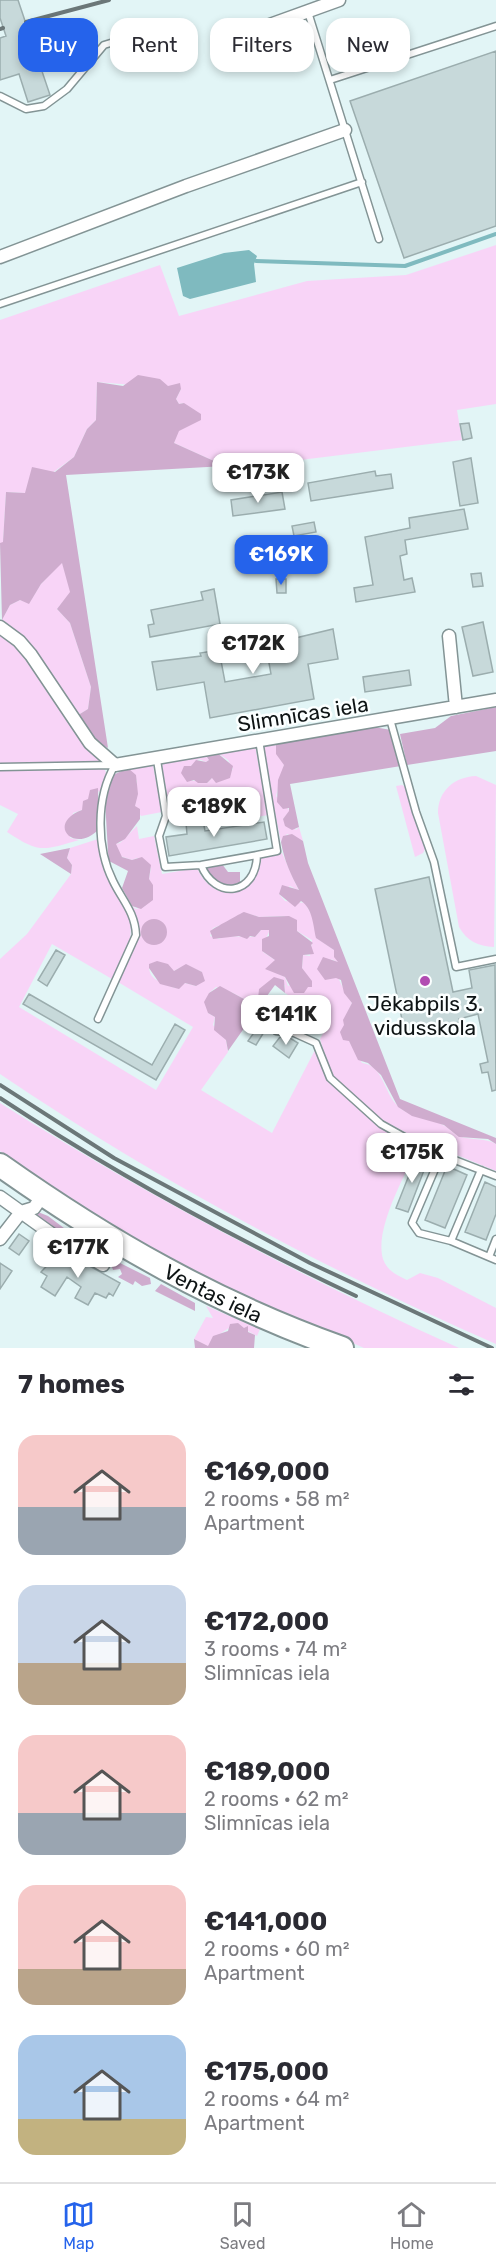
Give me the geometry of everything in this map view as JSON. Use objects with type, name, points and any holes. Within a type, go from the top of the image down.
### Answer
[{"type":"highway","name":"Ventas iela","points":[[0,1165],[118,1244],[207,1293],[266,1320],[342,1348]]},
{"type":"street","points":[[289,18],[339,0]]},
{"type":"street","points":[[0,257],[186,186],[345,130]]},
{"type":"street","points":[[0,627],[20,641],[31,654],[90,743],[115,765]]},
{"type":"street","points":[[449,636],[456,707]]},
{"type":"street","name":"Slimnīcas iela","points":[[115,765],[157,760],[259,740],[496,700]]},
{"type":"street","points":[[0,1239],[21,1212],[34,1208],[43,1195]]},
{"type":"street","points":[[0,1197],[103,1265]]},
{"type":"lane","points":[[308,11],[380,239]]},
{"type":"lane","points":[[330,80],[496,26]]},
{"type":"lane","points":[[0,96],[26,109],[44,106],[67,89],[104,45],[110,43]]},
{"type":"lane","points":[[0,304],[362,182]]},
{"type":"lane","points":[[390,719],[416,812],[434,862],[456,967],[496,959]]},
{"type":"lane","points":[[157,760],[166,816],[159,836],[165,867],[201,865],[277,851],[259,740]]},
{"type":"lane","points":[[0,767],[115,765]]},
{"type":"lane","points":[[98,1019],[136,935],[135,920],[113,882],[102,849],[102,795],[106,781],[115,765]]},
{"type":"lane","points":[[166,816],[216,808]]},
{"type":"lane","points":[[201,865],[206,877],[213,884],[235,888],[246,884],[253,877],[256,855]]},
{"type":"lane","points":[[276,1031],[294,1033],[316,1043],[330,1078],[381,1124],[441,1155],[496,1176]]},
{"type":"lane","points":[[441,1155],[412,1223],[419,1233],[451,1241],[496,1260]]},
{"type":"lane","points":[[451,1241],[481,1170]]},
{"type":"lane","points":[[489,1257],[496,1239]]},
{"type":"shaded area","points":[[496,245],[496,404],[457,410],[462,440],[276,463],[225,466],[174,443],[184,403],[179,404],[176,399],[181,389],[97,382],[96,420],[87,429],[74,457],[25,493],[6,492],[3,543],[0,543],[0,320],[160,265],[179,316],[307,281],[406,275]]},
{"type":"shaded area","points":[[138,375],[160,379],[168,386],[180,383],[181,389],[176,399],[179,404],[184,403],[201,414],[201,420],[179,431],[174,443],[225,466],[66,475],[108,748],[93,740],[75,717],[88,709],[91,687],[70,623],[57,609],[70,592],[62,563],[41,584],[29,604],[20,600],[10,605],[2,620],[0,543],[3,542],[6,492],[25,493],[32,467],[55,472],[74,457],[87,429],[96,420],[97,382],[123,386]]},
{"type":"shaded area","points":[[62,562],[71,592],[57,609],[70,623],[91,687],[88,709],[75,717],[25,641],[2,620],[10,605],[20,600],[29,603],[41,584]]},
{"type":"shaded area","points":[[0,631],[10,637],[104,761],[0,765]]},
{"type":"shaded area","points":[[496,707],[496,751],[407,765],[400,734],[435,728],[451,716]]},
{"type":"shaded area","points":[[374,727],[391,730],[401,766],[290,784],[299,827],[292,830],[285,826],[283,819],[289,808],[283,809],[277,802],[278,780],[284,765],[276,754],[276,745],[281,741]]},
{"type":"shaded area","points":[[281,741],[284,765],[276,796],[290,811],[283,819],[296,830],[299,827],[303,841],[287,834],[281,842],[262,749],[263,745]]},
{"type":"shaded area","points":[[255,746],[268,815],[225,823],[222,803],[170,811],[162,766],[165,762],[205,754],[209,760],[206,762],[199,759],[191,766],[189,781],[207,783],[212,778],[224,780],[233,769],[228,760],[216,752]]},
{"type":"shaded area","points":[[216,752],[233,766],[230,778],[216,783],[212,778],[207,783],[198,783],[194,780],[187,782],[181,773],[184,766],[191,766],[196,760],[206,762],[209,760],[205,754]]},
{"type":"shaded area","points":[[153,766],[162,812],[141,816],[135,806],[137,781],[128,768]]},
{"type":"shaded area","points":[[104,768],[106,773],[100,794],[99,791],[88,799],[82,810],[73,813],[70,838],[79,840],[41,848],[27,844],[7,832],[18,814],[0,805],[0,770]]},
{"type":"shaded area","points":[[128,768],[136,775],[138,794],[135,806],[140,809],[140,819],[125,839],[116,844],[122,857],[132,860],[142,857],[151,865],[149,879],[153,885],[153,900],[141,909],[132,906],[122,888],[128,871],[109,861],[108,852],[105,800],[113,775]]},
{"type":"shaded area","points":[[476,776],[496,785],[494,947],[473,942],[459,927],[438,813],[444,792],[454,782]]},
{"type":"shaded area","points":[[402,785],[407,788],[426,847],[423,853],[415,857],[396,786]]},
{"type":"shaded area","points":[[98,788],[99,829],[90,836],[81,839],[73,838],[65,829],[66,823],[71,816],[82,810],[83,801],[88,799],[90,790]]},
{"type":"shaded area","points":[[137,826],[139,839],[154,836],[162,874],[197,868],[214,888],[224,892],[244,889],[252,882],[258,871],[261,857],[282,853],[299,891],[290,886],[279,894],[285,901],[305,903],[315,921],[317,938],[334,950],[339,963],[331,959],[333,965],[352,1003],[346,1016],[349,1041],[362,1063],[374,1068],[391,1098],[406,1112],[439,1123],[461,1137],[496,1144],[496,1171],[420,1140],[380,1119],[335,1079],[329,1069],[320,1039],[329,1022],[285,993],[285,985],[267,985],[258,999],[259,1007],[216,987],[209,993],[208,1013],[215,1017],[213,1025],[226,1040],[228,1052],[201,1090],[272,1133],[315,1050],[327,1079],[379,1125],[417,1148],[392,1203],[383,1233],[381,1247],[387,1267],[407,1280],[420,1273],[438,1278],[496,1308],[496,1344],[367,1285],[242,1220],[119,1150],[0,1074],[0,959],[27,934],[71,874],[72,865],[67,858],[70,848],[98,839],[107,876],[131,921],[130,946],[112,979],[52,944],[19,1007],[156,1090],[193,1027],[118,982],[131,954],[136,936],[136,917],[132,906],[136,909],[145,906],[153,890],[149,879],[151,868],[137,858],[132,860],[120,856],[115,844],[120,843]],"holes":[[[249,914],[259,917],[285,916],[297,931],[312,940],[310,956],[303,955],[302,968],[308,979],[288,986],[285,977],[272,971],[275,960],[263,952],[263,944],[270,930],[261,930],[255,937],[225,936],[219,939],[210,936],[213,928]],[[149,964],[174,971],[181,967],[188,967],[202,972],[196,986],[185,983],[175,988],[154,978],[149,970]]]},
{"type":"shaded area","points":[[292,834],[303,841],[308,863],[400,1099],[496,1138],[496,1144],[488,1139],[459,1137],[444,1125],[412,1116],[398,1107],[381,1075],[368,1063],[358,1060],[349,1041],[343,1040],[340,1032],[344,1025],[343,1020],[352,1003],[344,993],[341,980],[336,978],[325,980],[317,969],[323,957],[338,962],[334,957],[334,950],[316,938],[312,918],[305,904],[301,901],[295,907],[279,894],[282,885],[299,890],[288,867],[281,842],[283,836]]},
{"type":"shaded area","points":[[70,848],[67,858],[72,865],[71,874],[40,854]]},
{"type":"shaded area","points":[[222,864],[228,872],[240,872],[240,884],[228,885],[219,882],[204,867]]},
{"type":"shaded area","points":[[244,912],[259,917],[289,916],[297,920],[297,931],[313,943],[311,945],[314,954],[303,955],[302,968],[312,981],[312,987],[308,987],[304,993],[294,993],[285,977],[265,969],[275,960],[262,951],[262,939],[269,936],[269,930],[261,930],[255,937],[250,936],[247,939],[239,936],[213,939],[210,931]]},
{"type":"shaded area","points":[[154,919],[163,923],[167,932],[163,941],[154,945],[145,941],[141,932],[145,923]]},
{"type":"shaded area","points":[[157,961],[168,964],[174,971],[186,964],[202,972],[205,981],[196,986],[185,983],[179,989],[160,984],[149,968],[149,964]]},
{"type":"shaded area","points":[[274,977],[284,980],[285,993],[275,985],[261,1004],[258,999],[259,989]]},
{"type":"shaded area","points":[[220,986],[259,1007],[228,1051],[226,1040],[214,1030],[215,1017],[208,1013],[204,1002],[209,993]]},
{"type":"shaded area","points":[[0,1103],[112,1171],[225,1234],[459,1348],[364,1348],[173,1261],[49,1185],[0,1151]]},
{"type":"shaded area","points":[[38,1212],[48,1216],[105,1259],[45,1224],[35,1216]]},
{"type":"shaded area","points":[[114,1260],[150,1278],[151,1284],[142,1286],[135,1281],[133,1285],[118,1277],[122,1274],[120,1269],[113,1270],[111,1264]]},
{"type":"shaded area","points":[[161,1284],[195,1303],[195,1311],[155,1291]]},
{"type":"shaded area","points":[[206,1306],[260,1329],[257,1336],[235,1324],[212,1339],[208,1347],[194,1339],[206,1317],[213,1318]]},
{"type":"shaded area","points":[[238,1323],[244,1328],[248,1326],[248,1332],[255,1335],[254,1348],[195,1348],[194,1339],[208,1346],[213,1336],[228,1331],[230,1324]]},
{"type":"water","points":[[249,250],[257,256],[254,264],[256,282],[190,299],[183,296],[177,268],[224,253]]},
{"type":"building","points":[[0,0],[18,0],[24,18],[18,18],[18,72],[42,72],[50,95],[28,102],[19,74],[0,80],[0,38],[6,36],[0,18]]},
{"type":"building","points":[[496,51],[496,226],[404,258],[350,101]]},
{"type":"building","points":[[469,423],[472,438],[463,440],[460,424]]},
{"type":"building","points":[[471,458],[478,503],[460,506],[453,462]]},
{"type":"building","points":[[375,471],[376,476],[391,474],[393,488],[311,501],[308,483]]},
{"type":"building","points":[[282,492],[285,509],[233,516],[231,500]]},
{"type":"building","points":[[464,509],[468,529],[405,540],[407,554],[400,556],[404,580],[412,578],[415,592],[356,602],[354,588],[373,585],[365,537],[410,528],[409,518]]},
{"type":"building","points":[[314,522],[316,532],[294,536],[292,526]]},
{"type":"building","points":[[481,573],[483,586],[473,587],[471,574]]},
{"type":"building","points":[[276,579],[286,579],[286,593],[277,593]]},
{"type":"building","points":[[214,589],[220,624],[150,637],[148,625],[154,624],[151,610],[203,600],[201,592]]},
{"type":"building","points":[[483,622],[493,672],[473,676],[462,627]]},
{"type":"building","points":[[333,629],[338,659],[308,664],[314,699],[210,718],[204,682],[157,690],[152,662],[201,656],[200,653],[219,650],[225,682],[271,674],[265,641],[283,639],[283,641]]},
{"type":"building","points":[[409,670],[411,685],[365,692],[363,677]]},
{"type":"building","points":[[203,820],[205,831],[264,822],[267,839],[169,856],[166,837],[187,834],[186,823]]},
{"type":"building","points":[[429,877],[453,992],[472,988],[469,970],[495,965],[496,1090],[492,1091],[488,1072],[482,1073],[480,1064],[488,1062],[478,1014],[459,1019],[460,1022],[405,1034],[375,889]]},
{"type":"building","points":[[56,950],[65,955],[47,986],[38,980]]},
{"type":"building","points":[[29,994],[152,1065],[175,1024],[185,1030],[156,1080],[23,1004]]},
{"type":"building","points":[[270,1010],[275,1014],[256,1045],[248,1041]]},
{"type":"building","points":[[280,1037],[290,1038],[298,1043],[289,1058],[273,1046]]},
{"type":"building","points":[[417,1155],[428,1160],[408,1212],[396,1208]]},
{"type":"building","points":[[447,1166],[467,1175],[445,1228],[425,1220]]},
{"type":"building","points":[[485,1182],[496,1187],[496,1214],[486,1240],[465,1232]]},
{"type":"building","points":[[19,1234],[29,1241],[19,1255],[9,1248]]},
{"type":"building","points":[[59,1253],[70,1265],[75,1258],[120,1283],[113,1296],[109,1293],[106,1298],[95,1293],[88,1305],[75,1298],[81,1287],[67,1277],[55,1296],[41,1287],[47,1276],[41,1272]]},
{"type":"building","points":[[0,1263],[12,1271],[0,1289]]},
{"type":"waterway","points":[[256,261],[405,266],[496,234]]},
{"type":"railway","points":[[41,18],[109,0]]},
{"type":"railway","points":[[0,1085],[114,1158],[310,1263],[492,1348]]},
{"type":"railway","points":[[0,1098],[130,1178],[265,1251],[356,1296]]},
{"type":"place","name":"Jēkabpils 3. vidusskola","points":[[425,981]]}]
